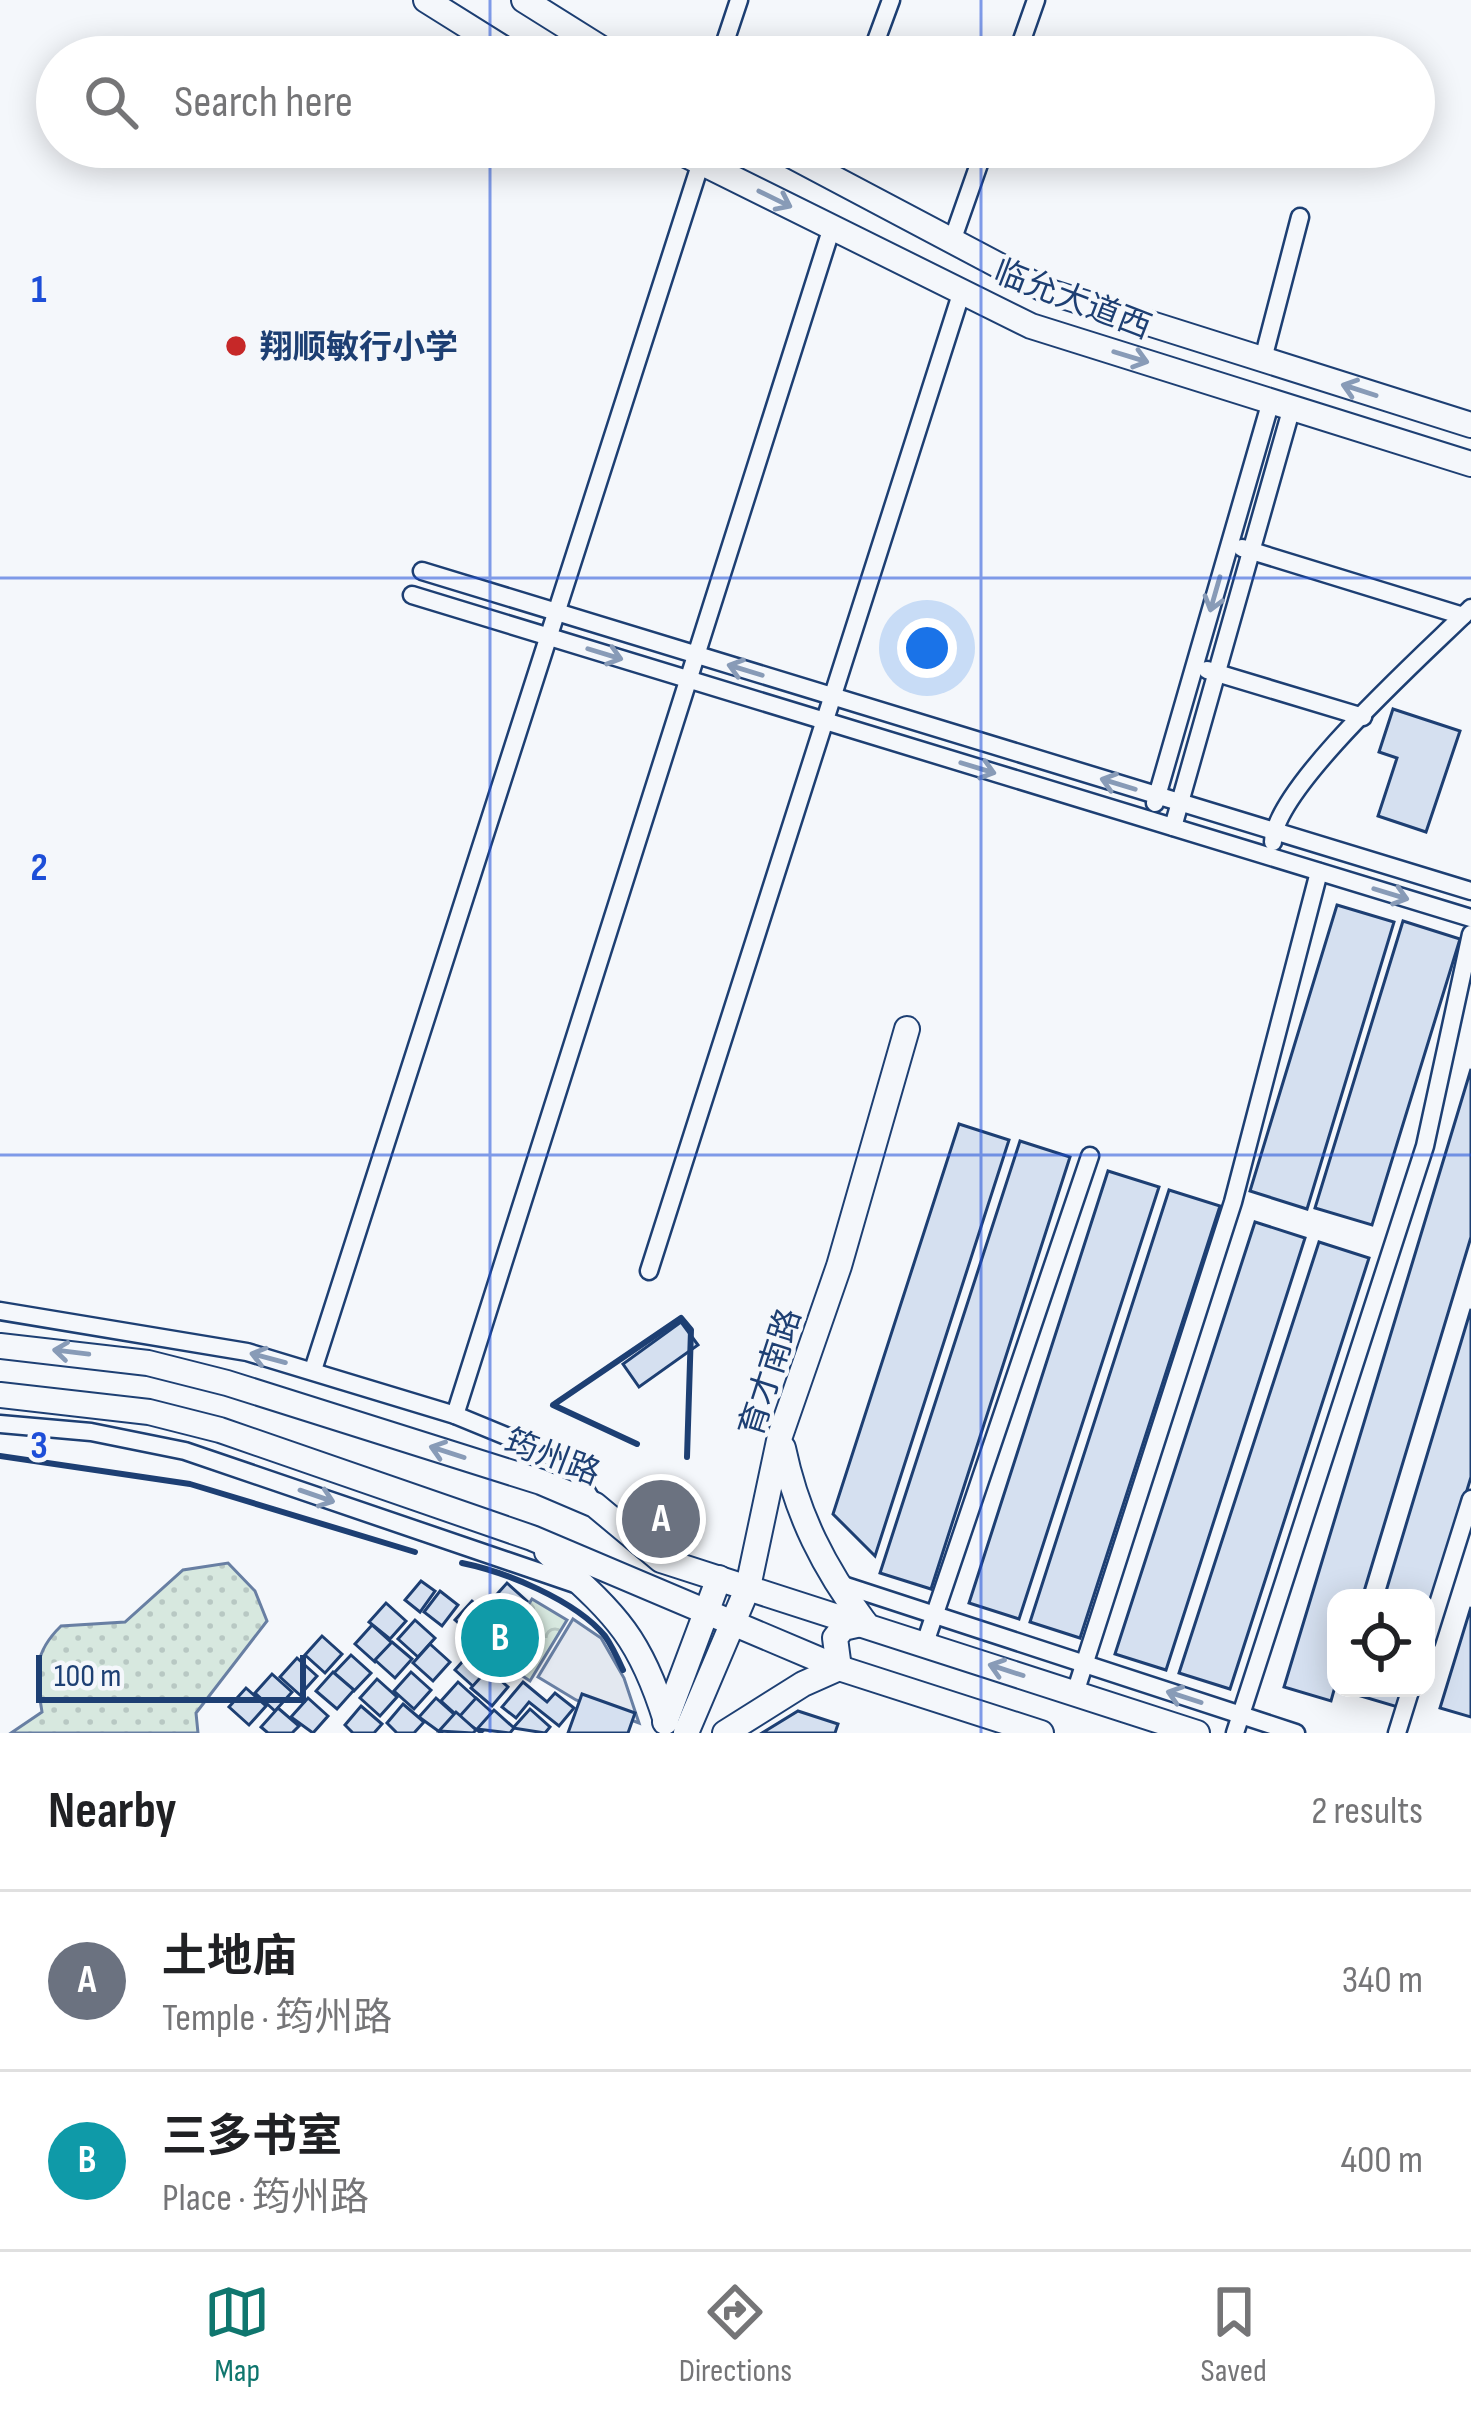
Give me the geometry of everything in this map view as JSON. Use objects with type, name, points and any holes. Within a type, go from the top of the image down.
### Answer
[{"type":"main road","points":[[426,0],[483,36]]},
{"type":"main road","points":[[524,0],[581,36]]},
{"type":"main road","name":"临允大道西","points":[[713,168],[1031,326],[1471,464]]},
{"type":"main road","name":"临允大道西","points":[[815,168],[1047,291],[1471,425]]},
{"type":"main road","name":"育才南路","points":[[671,1729],[733,1623],[748,1587],[780,1436],[839,1266],[907,1029]]},
{"type":"main road","name":"筠州路","points":[[0,1346],[148,1363],[227,1383],[541,1482],[595,1505],[661,1560],[1197,1733]]},
{"type":"main road","points":[[0,1395],[148,1412],[220,1430],[532,1538],[839,1668],[1041,1733]]},
{"type":"main road","points":[[780,1436],[795,1504],[834,1582],[865,1623],[843,1628],[835,1638],[839,1668]]},
{"type":"main road","points":[[532,1538],[632,1636],[649,1666],[671,1729]]},
{"type":"main road","points":[[671,1729],[719,1578]]},
{"type":"main road","points":[[725,1733],[803,1684],[839,1668]]},
{"type":"street","points":[[727,36],[740,0]]},
{"type":"street","points":[[878,36],[891,0]]},
{"type":"street","points":[[1023,36],[1036,0]]},
{"type":"street","points":[[313,1370],[699,168]]},
{"type":"street","points":[[828,175],[830,168]]},
{"type":"street","points":[[952,241],[978,168]]},
{"type":"street","points":[[1263,359],[1300,217]]},
{"type":"street","points":[[455,1415],[832,227]]},
{"type":"street","points":[[649,1271],[962,291]]},
{"type":"street","points":[[1150,820],[1230,544],[1282,404]]},
{"type":"street","points":[[1173,827],[1251,550],[1282,404]]},
{"type":"street","points":[[1230,544],[1467,612],[1311,770],[1273,831],[1273,858]]},
{"type":"street","points":[[422,571],[1471,891]]},
{"type":"street","points":[[412,596],[1471,918]]},
{"type":"street","points":[[1194,666],[1363,717]]},
{"type":"street","points":[[1075,1693],[1233,1202],[1319,872]]},
{"type":"street","points":[[1238,1724],[1425,1146],[1471,934]]},
{"type":"street","points":[[926,1643],[1090,1156]]},
{"type":"street","points":[[0,1311],[247,1352],[455,1415],[569,1462],[595,1505]]},
{"type":"street","points":[[0,1424],[91,1432],[185,1451],[586,1588]]},
{"type":"street","points":[[1435,1613],[1471,1499]]},
{"type":"street","points":[[834,1582],[1085,1664],[1238,1724],[1296,1733]]},
{"type":"street","points":[[1397,1733],[1409,1697]]},
{"type":"green space","points":[[228,1563],[255,1591],[267,1621],[196,1713],[198,1733],[11,1733],[42,1712],[38,1665],[45,1646],[61,1626],[125,1622],[183,1570]]},
{"type":"green space","points":[[532,1599],[567,1620],[530,1681],[506,1665],[524,1636],[513,1629]]},
{"type":"shaded area","points":[[573,1619],[601,1638],[624,1678],[639,1723],[576,1700],[538,1677]]},
{"type":"building","points":[[1393,709],[1460,731],[1426,832],[1378,816],[1397,758],[1379,752]]},
{"type":"building","points":[[1337,905],[1394,922],[1307,1209],[1250,1191]]},
{"type":"building","points":[[1403,921],[1460,939],[1372,1225],[1315,1208]]},
{"type":"building","points":[[1471,1069],[1471,1237],[1365,1589],[1327,1589],[1327,1697],[1332,1697],[1331,1701],[1284,1687]]},
{"type":"building","points":[[959,1124],[1009,1140],[875,1556],[833,1514]]},
{"type":"building","points":[[1020,1141],[1070,1157],[931,1589],[880,1573]]},
{"type":"building","points":[[1108,1171],[1159,1187],[1019,1619],[969,1603]]},
{"type":"building","points":[[1169,1190],[1220,1206],[1080,1638],[1030,1622]]},
{"type":"building","points":[[1255,1222],[1305,1238],[1166,1670],[1115,1654]]},
{"type":"building","points":[[1319,1242],[1369,1258],[1230,1689],[1179,1673]]},
{"type":"building","points":[[1471,1309],[1471,1477],[1435,1595],[1435,1589],[1387,1589]]},
{"type":"building","points":[[681,1322],[698,1345],[639,1387],[623,1364]]},
{"type":"building","points":[[421,1581],[435,1591],[420,1612],[405,1600]]},
{"type":"building","points":[[507,1583],[527,1601],[510,1620],[490,1602]]},
{"type":"building","points":[[440,1591],[458,1605],[442,1626],[424,1612]]},
{"type":"building","points":[[472,1601],[492,1619],[475,1638],[455,1620]]},
{"type":"building","points":[[386,1603],[406,1621],[390,1639],[369,1622]]},
{"type":"building","points":[[1471,1607],[1471,1717],[1440,1708]]},
{"type":"building","points":[[415,1620],[435,1638],[418,1657],[398,1639]]},
{"type":"building","points":[[498,1621],[518,1639],[502,1658],[481,1640]]},
{"type":"building","points":[[372,1625],[392,1643],[375,1662],[355,1644]]},
{"type":"building","points":[[322,1636],[342,1654],[325,1673],[305,1655]]},
{"type":"building","points":[[392,1642],[412,1659],[395,1678],[375,1660]]},
{"type":"building","points":[[430,1644],[450,1662],[433,1681],[413,1663]]},
{"type":"building","points":[[472,1651],[492,1669],[475,1688],[455,1670]]},
{"type":"building","points":[[351,1655],[371,1673],[354,1691],[334,1673]]},
{"type":"building","points":[[297,1658],[317,1676],[300,1695],[280,1677]]},
{"type":"building","points":[[488,1669],[508,1687],[492,1706],[471,1688]]},
{"type":"building","points":[[333,1672],[354,1690],[337,1709],[316,1691]]},
{"type":"building","points":[[411,1672],[431,1690],[414,1709],[394,1691]]},
{"type":"building","points":[[272,1674],[292,1692],[275,1711],[255,1693]]},
{"type":"building","points":[[377,1679],[397,1697],[380,1716],[360,1698]]},
{"type":"building","points":[[458,1682],[478,1700],[461,1719],[441,1701]]},
{"type":"building","points":[[523,1682],[547,1702],[555,1693],[574,1708],[559,1726],[529,1702],[516,1718],[502,1707]]},
{"type":"building","points":[[246,1688],[266,1706],[249,1725],[229,1707]]},
{"type":"building","points":[[582,1694],[635,1713],[628,1733],[568,1733]]},
{"type":"building","points":[[1364,1697],[1404,1697],[1401,1708]]},
{"type":"building","points":[[308,1698],[328,1716],[313,1733],[291,1717]]},
{"type":"building","points":[[436,1698],[456,1716],[441,1733],[419,1717]]},
{"type":"building","points":[[476,1698],[496,1716],[481,1733],[459,1717]]},
{"type":"building","points":[[403,1704],[424,1722],[414,1733],[397,1733],[387,1723]]},
{"type":"building","points":[[361,1706],[382,1724],[374,1733],[353,1733],[345,1725]]},
{"type":"building","points":[[278,1708],[299,1726],[292,1733],[268,1733],[261,1727]]},
{"type":"building","points":[[530,1709],[550,1727],[545,1733],[513,1728]]},
{"type":"building","points":[[494,1710],[514,1728],[510,1733],[477,1729]]},
{"type":"building","points":[[798,1711],[838,1724],[835,1733],[762,1733]]},
{"type":"building","points":[[456,1712],[476,1730],[473,1733],[439,1731]]},
{"type":"wall","points":[[637,1444],[553,1405],[681,1318],[691,1330],[687,1457]]},
{"type":"wall","points":[[0,1456],[190,1484],[415,1552]]},
{"type":"wall","points":[[462,1563],[499,1573],[558,1599],[605,1636],[623,1670]]},
{"type":"place","name":"翔顺敏行小学","points":[[236,346]]},
{"type":"place","name":"土地庙","points":[[661,1519]]},
{"type":"place","name":"三多书室","points":[[500,1638]]}]
